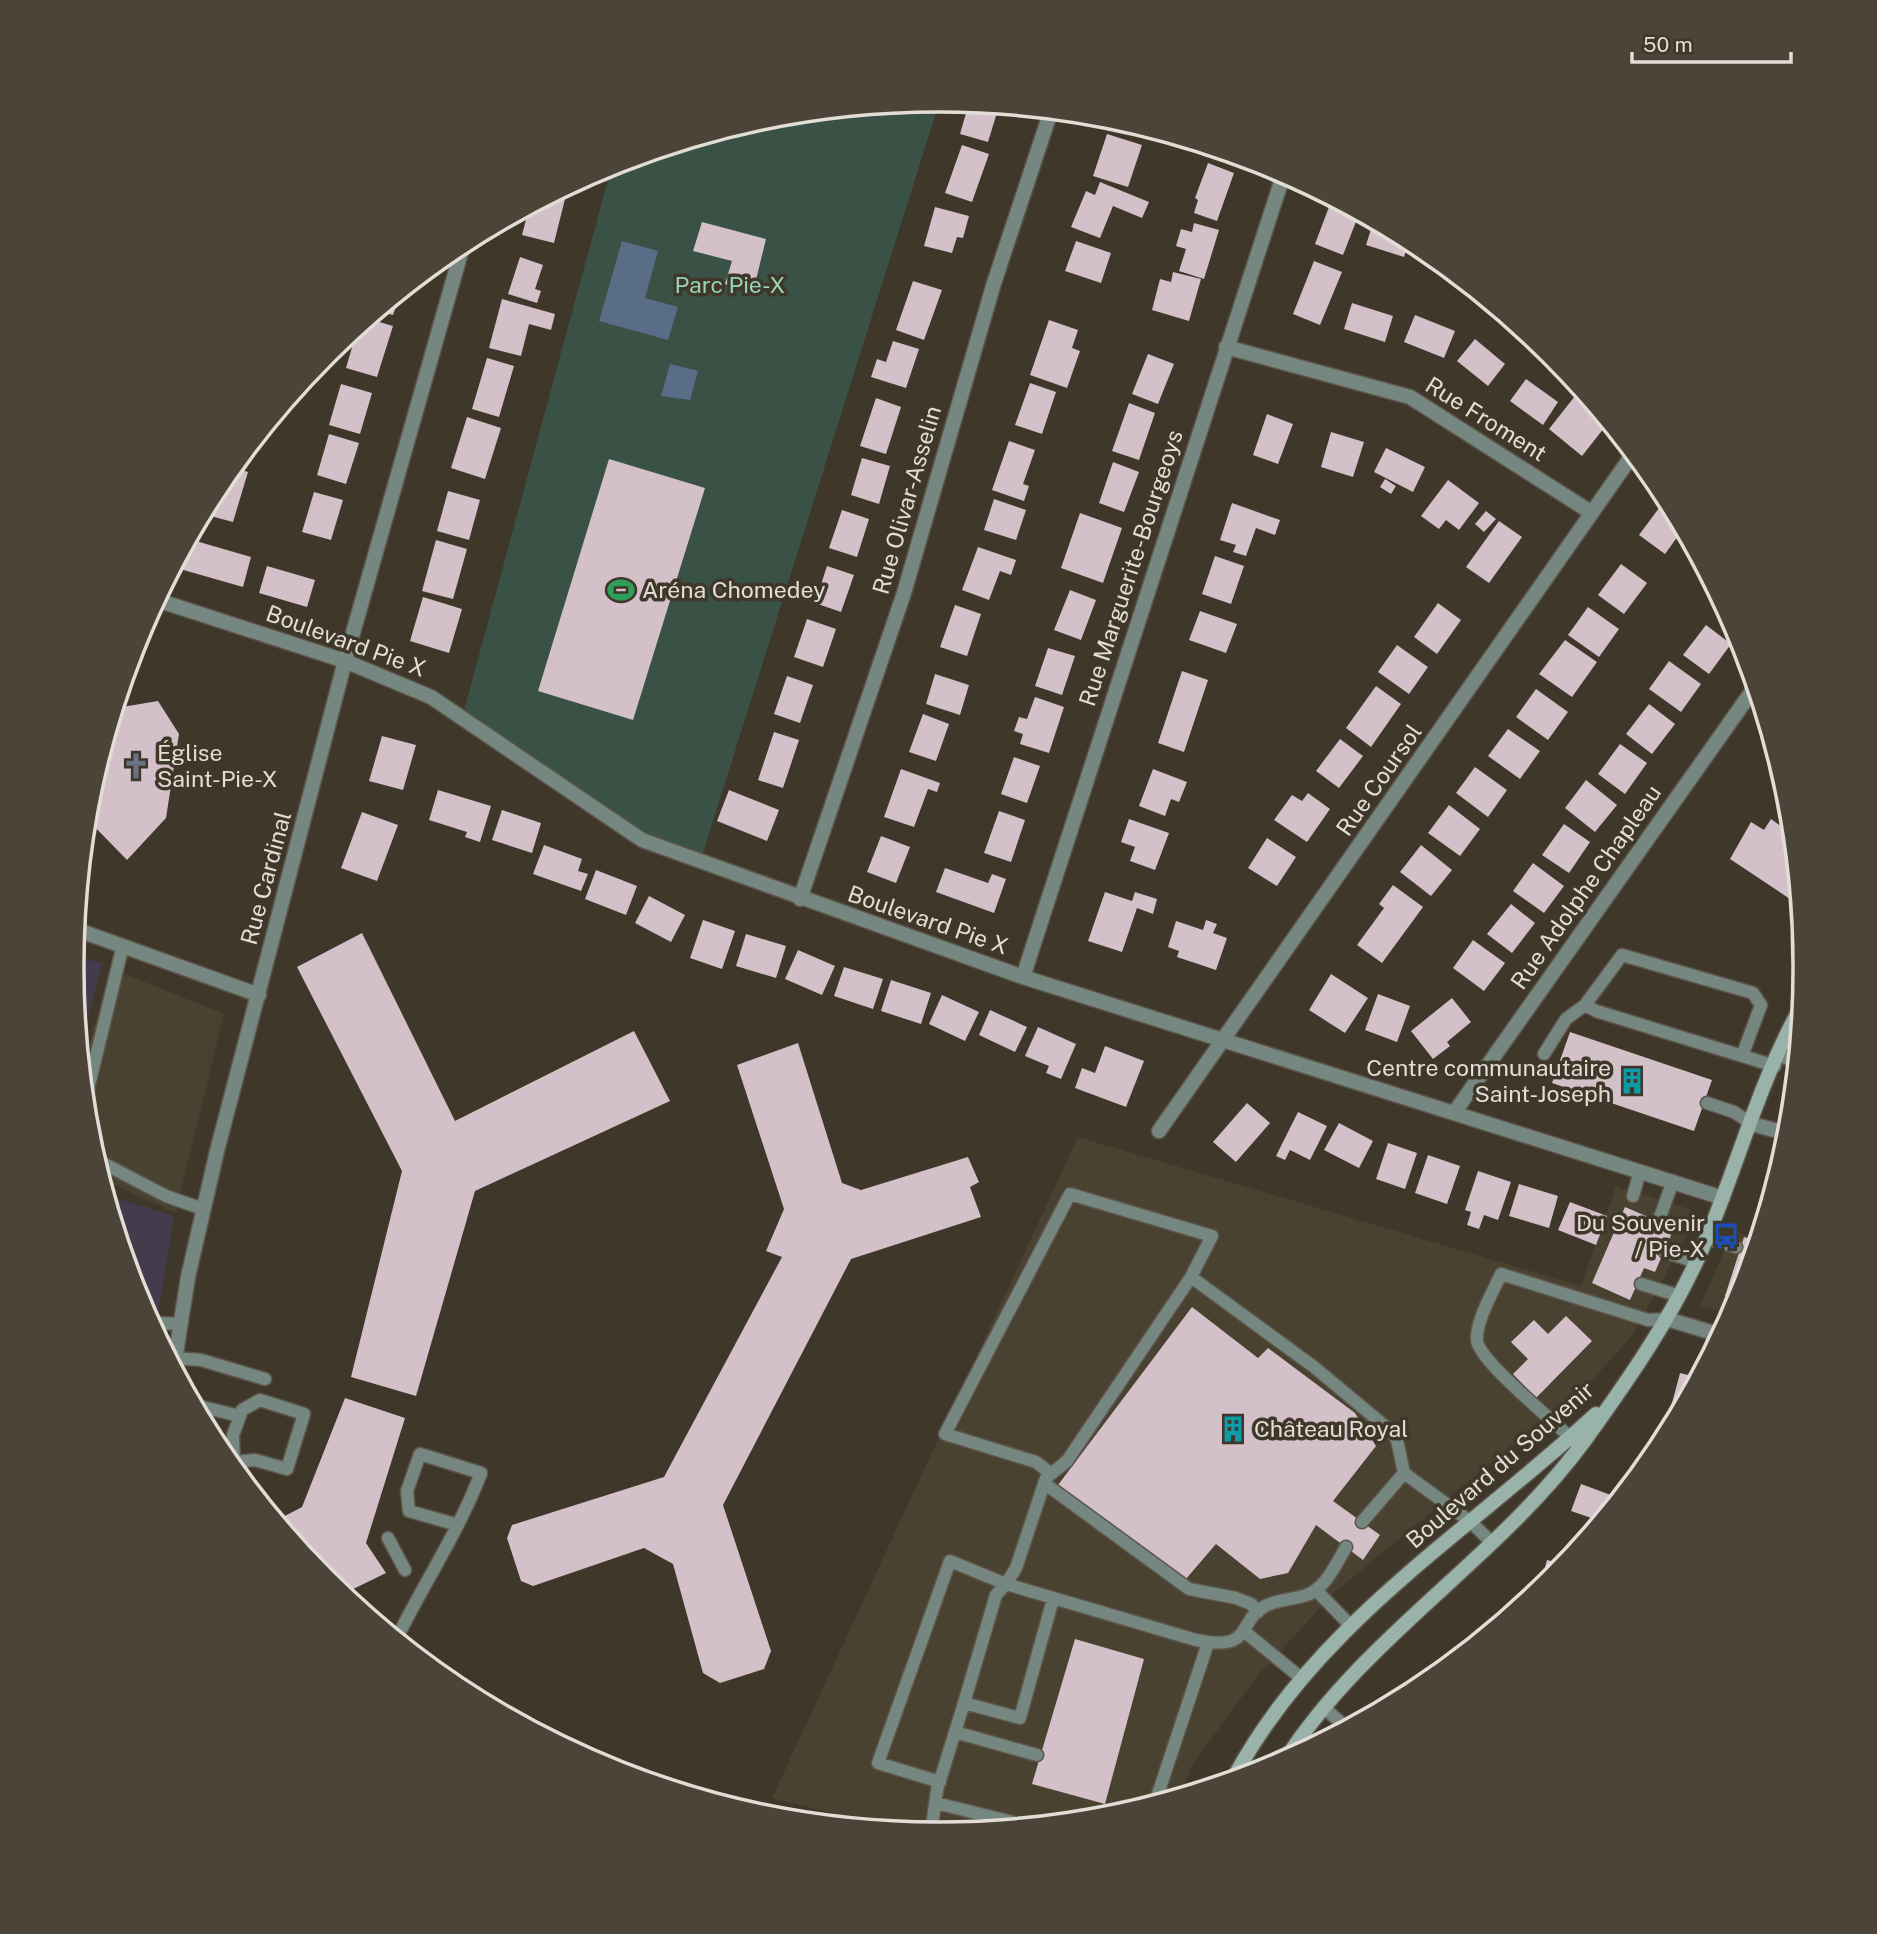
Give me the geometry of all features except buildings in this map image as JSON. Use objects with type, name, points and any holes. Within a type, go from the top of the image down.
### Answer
[{"type":"street","name":"Rue Olivar-Asselin","points":[[800,899],[904,593],[994,283],[1049,120]]},
{"type":"street","name":"Rue Marguerite-Bourgeoys","points":[[1023,977],[1280,185]]},
{"type":"street","name":"Rue Cardinal","points":[[175,1351],[203,1209],[345,661],[459,261]]},
{"type":"street","name":"Rue Froment","points":[[1226,347],[1410,397],[1592,513]]},
{"type":"street","name":"Rue Coursol","points":[[1159,1131],[1627,462]]},
{"type":"street","name":"Boulevard Pie X","points":[[166,603],[345,661],[431,697],[642,840],[1023,977],[1723,1198]]},
{"type":"street","name":"Rue Adolphe Chapleau","points":[[1454,1114],[1749,695]]},
{"type":"street","points":[[85,932],[259,995]]},
{"type":"street","name":"Boulevard du Souvenir","points":[[1300,1740],[1323,1707],[1374,1651],[1546,1488],[1575,1442],[1614,1396],[1680,1296],[1707,1238],[1790,1031]]},
{"type":"street","points":[[1752,1124],[1778,1131]]},
{"type":"street","points":[[1667,1319],[1711,1332]]},
{"type":"street","name":"Boulevard du Souvenir","points":[[1241,1766],[1266,1721],[1300,1677],[1351,1626],[1471,1522],[1575,1442]]},
{"type":"lane","points":[[91,1078],[123,945]]},
{"type":"lane","points":[[1544,1054],[1562,1024],[1585,1005],[1622,955],[1753,993],[1761,1005],[1742,1056]]},
{"type":"lane","points":[[1585,1005],[1742,1056],[1788,1061]]},
{"type":"lane","points":[[1707,1103],[1734,1112],[1752,1124]]},
{"type":"lane","points":[[108,1166],[166,1196],[203,1209]]},
{"type":"lane","points":[[1633,1196],[1640,1171]]},
{"type":"lane","points":[[1660,1217],[1673,1181]]},
{"type":"lane","points":[[933,1822],[940,1782],[996,1595],[1016,1568],[1047,1478],[1067,1461],[1191,1277],[1213,1236],[1070,1194],[945,1434],[1036,1462],[1047,1478],[1189,1589],[1236,1598],[1251,1604],[1258,1612]]},
{"type":"lane","points":[[1707,1238],[1736,1247]]},
{"type":"lane","points":[[1665,1252],[1696,1262]]},
{"type":"lane","points":[[1575,1442],[1489,1364],[1478,1347],[1478,1329],[1501,1274],[1648,1320],[1667,1319]]},
{"type":"lane","points":[[1191,1277],[1314,1367],[1388,1427],[1397,1440],[1404,1473],[1471,1522],[1491,1542]]},
{"type":"lane","points":[[1640,1284],[1680,1296]]},
{"type":"lane","points":[[163,1325],[179,1324]]},
{"type":"lane","points":[[181,1362],[209,1362],[265,1379]]},
{"type":"lane","points":[[233,1449],[233,1435],[242,1410],[260,1400],[304,1414],[287,1469],[255,1460],[243,1463]]},
{"type":"lane","points":[[207,1408],[240,1416]]},
{"type":"lane","points":[[401,1631],[458,1525],[481,1473],[420,1454],[407,1491],[409,1511],[458,1525]]},
{"type":"lane","points":[[1362,1522],[1404,1473]]},
{"type":"lane","points":[[388,1538],[405,1570]]},
{"type":"lane","points":[[940,1782],[878,1763],[950,1561],[1006,1584],[1053,1599],[1208,1643],[1231,1641],[1245,1632],[1266,1605],[1316,1590],[1346,1547]]},
{"type":"lane","points":[[1316,1590],[1351,1626]]},
{"type":"lane","points":[[964,1703],[1020,1717],[1053,1599]]},
{"type":"lane","points":[[1245,1632],[1300,1677]]},
{"type":"lane","points":[[1159,1792],[1208,1643]]},
{"type":"lane","points":[[1323,1707],[1339,1721]]},
{"type":"lane","points":[[955,1732],[1037,1755]]},
{"type":"lane","points":[[936,1803],[1001,1819]]},
{"type":"shaded area","points":[[84,959],[102,963],[86,1025]]},
{"type":"shaded area","points":[[110,968],[224,1014],[175,1213],[112,1184],[100,1134],[88,1048]]},
{"type":"shaded area","points":[[1078,1137],[1581,1286],[1616,1186],[1690,1209],[1695,1220],[1632,1336],[1594,1378],[1336,1591],[1259,1674],[1191,1766],[1185,1784],[1105,1805],[1050,1814],[939,1822],[841,1815],[772,1798]]},
{"type":"shaded area","points":[[116,1198],[174,1216],[158,1314],[129,1242]]},
{"type":"shaded area","points":[[1733,1231],[1750,1237],[1720,1311],[1700,1306]]},
{"type":"green space","name":"Parc Pie-X","points":[[936,112],[701,859],[642,840],[462,718],[608,179],[664,158],[772,129],[883,114]]},
{"type":"water","points":[[622,241],[658,251],[645,298],[678,307],[668,340],[599,321]]},
{"type":"water","points":[[670,364],[698,371],[690,400],[661,396]]},
{"type":"place","name":"Aréna Chomedey","points":[[621,590]]},
{"type":"place","name":"Église Saint-Pie-X","points":[[136,766]]},
{"type":"place","name":"Centre communautaire Saint-Joseph","points":[[1632,1081]]},
{"type":"place","name":"Du Souvenir / Pie-X","points":[[1726,1236]]},
{"type":"place","name":"Château Royal","points":[[1233,1429]]}]
